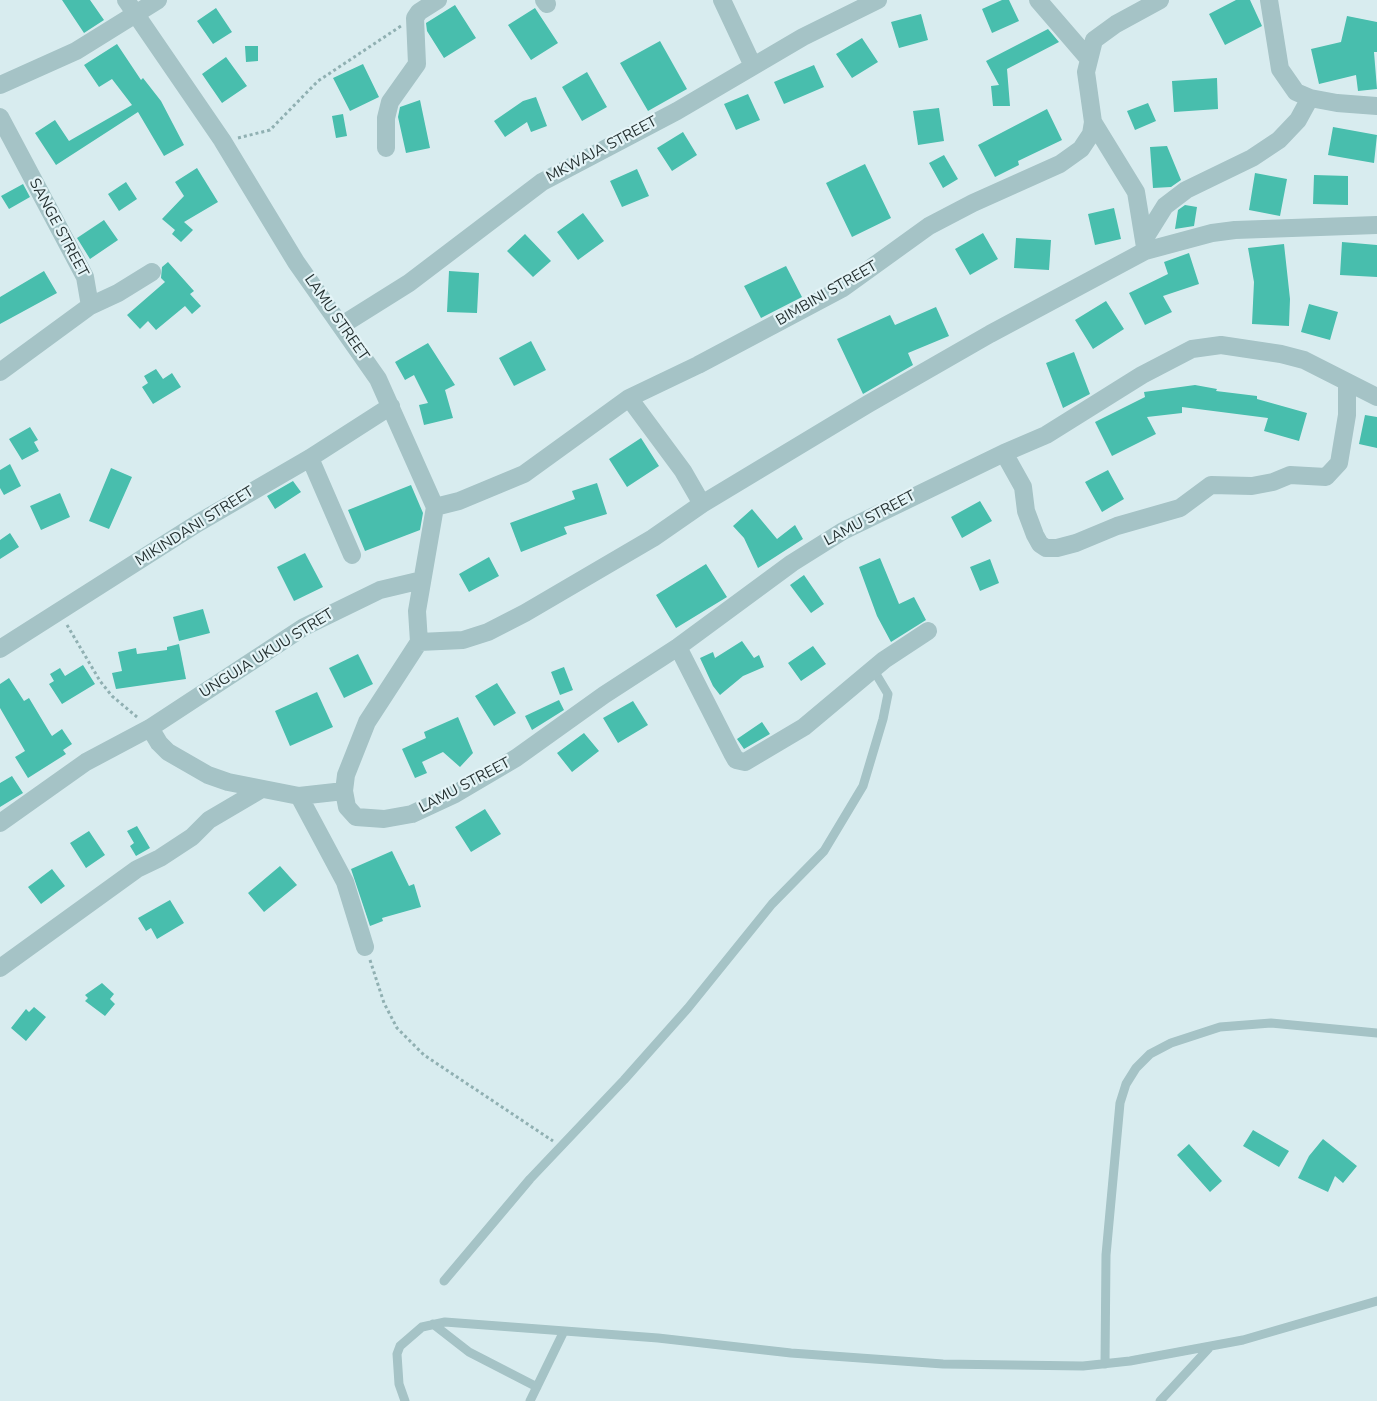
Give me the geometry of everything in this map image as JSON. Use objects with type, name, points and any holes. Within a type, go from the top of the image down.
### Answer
[{"type":"street","name":"LAMU STREET","points":[[126,0],[222,141],[296,262],[378,379],[435,507]]},
{"type":"street","points":[[0,85],[76,51],[136,16],[158,0]]},
{"type":"street","points":[[387,148],[387,118],[390,102],[417,64],[416,10],[438,0]]},
{"type":"street","points":[[722,0],[753,66]]},
{"type":"street","name":"MKWAJA STREET","points":[[342,325],[409,283],[542,182],[677,111],[803,37],[878,0]]},
{"type":"street","points":[[1038,0],[1088,58]]},
{"type":"street","points":[[1145,244],[1140,229],[1136,192],[1093,122],[1086,72],[1094,40],[1116,24],[1160,0]]},
{"type":"street","points":[[1269,0],[1280,69],[1296,92],[1310,99],[1377,106]]},
{"type":"street","points":[[1145,244],[1165,206],[1186,190],[1252,158],[1279,140],[1298,120],[1310,99]]},
{"type":"street","name":"SANGE STREET","points":[[0,117],[85,277],[90,306]]},
{"type":"street","name":"BIMBINI STREET","points":[[435,507],[459,501],[524,474],[629,398],[698,365],[843,288],[929,226],[973,203],[1060,164],[1081,149],[1091,134],[1093,122]]},
{"type":"street","points":[[419,642],[463,640],[488,632],[525,614],[653,538],[702,504],[1145,244],[1235,230],[1377,225]]},
{"type":"street","points":[[0,372],[90,306],[118,293],[152,272]]},
{"type":"street","name":"LAMU STREET","points":[[344,791],[347,807],[356,817],[384,819],[412,814],[455,794],[516,758],[604,695],[678,647],[792,563],[843,531],[1046,435],[1142,375],[1192,349],[1207,345],[1263,350],[1304,360],[1377,397]]},
{"type":"street","points":[[1004,453],[1023,487],[1026,511],[1040,544],[1046,548],[1057,548],[1117,526],[1180,508],[1211,486],[1252,486],[1273,482],[1290,474],[1326,477],[1339,463],[1347,415],[1347,383]]},
{"type":"street","points":[[629,398],[683,471],[702,504]]},
{"type":"street","name":"MIKINDANI STREET","points":[[0,650],[198,523],[310,458],[391,406]]},
{"type":"street","points":[[310,458],[352,555]]},
{"type":"street","points":[[150,728],[168,752],[208,775],[260,790],[299,796],[344,791],[346,775],[367,722],[419,642],[417,611],[435,507]]},
{"type":"street","name":"UNGUJA UKUU STRET","points":[[0,823],[86,762],[150,728],[304,627],[380,590],[422,580]]},
{"type":"street","points":[[678,647],[718,728],[740,762],[754,758],[804,727],[873,669],[928,631]]},
{"type":"street","points":[[0,968],[137,869],[160,858],[192,837],[209,820],[260,790]]},
{"type":"street","points":[[299,796],[345,882],[365,947]]},
{"type":"lane","points":[[444,1281],[530,1179],[562,1148],[688,1008],[772,904],[824,850],[863,786],[883,719],[888,694],[873,669]]},
{"type":"lane","points":[[1105,1364],[1106,1255],[1120,1103],[1126,1084],[1136,1068],[1150,1054],[1171,1043],[1232,1026],[1271,1023],[1377,1033]]},
{"type":"lane","points":[[405,1401],[399,1384],[397,1354],[408,1337],[422,1327],[445,1322],[943,1365],[1105,1364],[1210,1347],[1377,1301]]},
{"type":"lane","points":[[433,1324],[469,1352],[537,1387]]},
{"type":"lane","points":[[530,1401],[564,1331]]},
{"type":"lane","points":[[1160,1401],[1210,1347]]},
{"type":"path","points":[[222,141],[250,137],[270,130],[318,81],[416,10]]},
{"type":"path","points":[[60,611],[106,689],[150,728]]},
{"type":"path","points":[[365,947],[384,1003],[397,1028],[424,1055],[562,1148]]},
{"type":"building","points":[[62,0],[90,0],[104,20],[84,33]]},
{"type":"building","points":[[1002,0],[1009,0],[1019,21],[992,33],[982,9]]},
{"type":"building","points":[[1236,0],[1250,0],[1262,26],[1225,45],[1209,14]]},
{"type":"building","points":[[455,5],[476,38],[444,58],[427,31],[426,23]]},
{"type":"building","points":[[216,8],[232,32],[213,44],[197,21]]},
{"type":"building","points":[[535,8],[558,43],[531,60],[508,25]]},
{"type":"building","points":[[921,14],[928,40],[899,48],[891,22]]},
{"type":"building","points":[[1347,16],[1377,22],[1377,52],[1374,52],[1377,89],[1358,91],[1356,75],[1319,84],[1311,49],[1341,42]]},
{"type":"building","points":[[1048,29],[1059,42],[1007,69],[1010,106],[993,106],[991,86],[999,85],[986,61]]},
{"type":"building","points":[[862,38],[878,62],[852,78],[836,54]]},
{"type":"building","points":[[660,41],[687,89],[648,111],[620,63]]},
{"type":"building","points":[[117,44],[141,80],[143,78],[161,101],[184,145],[164,156],[138,112],[56,165],[35,133],[55,120],[69,141],[132,105],[112,79],[99,87],[84,65]]},
{"type":"building","points":[[245,46],[258,46],[258,61],[246,62]]},
{"type":"building","points":[[226,57],[247,86],[222,103],[202,74]]},
{"type":"building","points":[[363,64],[379,97],[350,111],[333,78]]},
{"type":"building","points":[[814,65],[824,87],[784,104],[774,82]]},
{"type":"building","points":[[587,72],[607,107],[582,121],[562,87]]},
{"type":"building","points":[[1217,78],[1218,109],[1174,112],[1172,81]]},
{"type":"building","points":[[748,94],[760,120],[736,130],[724,104]]},
{"type":"building","points":[[536,97],[547,126],[531,132],[527,122],[505,137],[494,121],[523,101]]},
{"type":"building","points":[[420,100],[430,148],[406,153],[398,117],[400,107]]},
{"type":"building","points":[[1148,103],[1156,121],[1135,130],[1127,111]]},
{"type":"building","points":[[939,108],[944,141],[918,145],[913,111]]},
{"type":"building","points":[[1047,109],[1062,140],[1018,161],[1019,165],[995,177],[978,145]]},
{"type":"building","points":[[343,114],[347,136],[336,138],[332,116]]},
{"type":"building","points":[[1333,127],[1377,135],[1374,163],[1328,155]]},
{"type":"building","points":[[683,132],[697,155],[672,171],[657,148]]},
{"type":"building","points":[[1167,146],[1181,180],[1171,187],[1153,188],[1150,147]]},
{"type":"building","points":[[944,155],[958,179],[943,188],[929,163]]},
{"type":"building","points":[[865,164],[891,218],[852,237],[826,183]]},
{"type":"building","points":[[197,168],[218,202],[184,222],[193,230],[181,242],[172,234],[175,230],[162,219],[184,196],[175,182]]},
{"type":"building","points":[[637,169],[649,196],[622,207],[610,181]]},
{"type":"building","points":[[1255,173],[1287,179],[1280,216],[1249,210]]},
{"type":"building","points":[[1314,175],[1348,176],[1348,205],[1313,204]]},
{"type":"building","points":[[126,182],[137,199],[119,211],[108,194]]},
{"type":"building","points":[[23,184],[30,197],[9,209],[1,196]]},
{"type":"building","points":[[1185,205],[1197,207],[1194,226],[1175,229],[1178,210]]},
{"type":"building","points":[[1114,208],[1121,239],[1095,245],[1088,214]]},
{"type":"building","points":[[583,213],[604,241],[578,260],[557,232]]},
{"type":"building","points":[[104,220],[118,240],[90,259],[77,238]]},
{"type":"building","points":[[983,233],[998,259],[970,275],[955,249]]},
{"type":"building","points":[[525,234],[551,261],[533,277],[507,251]]},
{"type":"building","points":[[1016,238],[1051,240],[1049,270],[1014,268]]},
{"type":"building","points":[[1342,242],[1377,245],[1377,277],[1340,275]]},
{"type":"building","points":[[1284,244],[1290,299],[1289,326],[1252,324],[1254,282],[1248,248]]},
{"type":"building","points":[[1189,253],[1199,284],[1163,296],[1172,312],[1145,325],[1129,293],[1168,274],[1164,262]]},
{"type":"building","points":[[168,262],[194,291],[190,294],[201,306],[192,314],[185,306],[156,330],[148,321],[140,329],[127,315],[165,282],[161,278],[162,267]]},
{"type":"building","points":[[786,266],[802,297],[761,318],[744,286]]},
{"type":"building","points":[[44,271],[57,293],[0,324],[0,297]]},
{"type":"building","points":[[449,271],[479,273],[477,313],[447,312]]},
{"type":"building","points":[[1106,301],[1124,329],[1093,349],[1075,320]]},
{"type":"building","points":[[1309,304],[1338,312],[1330,340],[1301,332]]},
{"type":"building","points":[[936,307],[949,336],[908,353],[913,365],[863,394],[837,339],[890,315],[895,325]]},
{"type":"building","points":[[531,341],[546,370],[514,386],[499,358]]},
{"type":"building","points":[[428,343],[455,385],[445,390],[453,418],[424,425],[419,405],[428,403],[414,375],[405,380],[395,362]]},
{"type":"building","points":[[1074,352],[1090,394],[1063,408],[1046,363]]},
{"type":"building","points":[[156,369],[163,379],[172,373],[181,387],[153,404],[142,387],[148,383],[144,376]]},
{"type":"building","points":[[1195,385],[1217,389],[1216,391],[1257,396],[1257,399],[1307,413],[1299,441],[1264,431],[1268,418],[1182,407],[1182,413],[1147,417],[1156,434],[1112,456],[1095,422],[1145,397],[1144,392]]},
{"type":"building","points":[[1365,415],[1377,417],[1377,448],[1359,444]]},
{"type":"building","points":[[30,427],[38,440],[34,442],[39,451],[22,460],[9,439]]},
{"type":"building","points":[[641,438],[659,466],[627,487],[609,459]]},
{"type":"building","points":[[10,464],[21,486],[4,495],[0,488],[0,470]]},
{"type":"building","points":[[111,468],[132,477],[109,529],[89,521]]},
{"type":"building","points":[[1108,470],[1124,499],[1102,512],[1085,482]]},
{"type":"building","points":[[293,481],[301,492],[275,509],[267,496]]},
{"type":"building","points":[[597,483],[607,514],[564,527],[567,534],[521,552],[510,523],[575,499],[572,491]]},
{"type":"building","points":[[411,485],[423,513],[420,530],[365,551],[348,510]]},
{"type":"building","points":[[60,493],[70,517],[41,530],[30,506]]},
{"type":"building","points":[[980,501],[992,521],[962,538],[951,517]]},
{"type":"building","points":[[752,509],[777,539],[795,525],[803,539],[758,568],[744,538],[733,526]]},
{"type":"building","points":[[10,533],[19,547],[0,559],[0,540]]},
{"type":"building","points":[[305,553],[323,587],[294,601],[277,567]]},
{"type":"building","points":[[489,557],[499,576],[469,592],[459,574]]},
{"type":"building","points":[[880,558],[899,604],[914,597],[926,620],[891,642],[877,616],[859,567]]},
{"type":"building","points":[[990,559],[999,583],[980,591],[970,567]]},
{"type":"building","points":[[706,564],[727,597],[676,628],[656,595]]},
{"type":"building","points":[[804,575],[824,604],[811,613],[790,585]]},
{"type":"building","points":[[203,609],[210,633],[179,641],[173,617]]},
{"type":"building","points":[[742,641],[754,658],[759,655],[764,667],[743,676],[720,695],[713,686],[700,658],[713,652],[715,658]]},
{"type":"building","points":[[179,644],[186,679],[116,689],[112,673],[122,671],[118,652],[136,648],[137,654],[167,650],[167,647]]},
{"type":"building","points":[[813,646],[826,664],[801,681],[788,663]]},
{"type":"building","points":[[358,654],[373,684],[344,698],[329,668]]},
{"type":"building","points":[[83,665],[95,684],[62,704],[49,684],[54,681],[50,674],[60,668],[65,676]]},
{"type":"building","points":[[564,667],[573,690],[560,695],[551,672]]},
{"type":"building","points":[[9,678],[24,701],[29,698],[52,736],[62,729],[72,744],[63,750],[66,754],[28,778],[15,757],[25,751],[0,708],[0,684]]},
{"type":"building","points":[[497,683],[516,713],[494,726],[475,696]]},
{"type":"building","points":[[317,692],[333,727],[290,746],[275,711]]},
{"type":"building","points":[[559,700],[564,710],[532,730],[525,716]]},
{"type":"building","points":[[633,701],[648,725],[618,743],[603,718]]},
{"type":"building","points":[[458,717],[473,753],[460,767],[443,752],[422,762],[427,773],[415,778],[402,749],[426,738],[424,732]]},
{"type":"building","points":[[762,722],[770,734],[744,749],[737,739]]},
{"type":"building","points":[[584,733],[599,751],[572,772],[557,753]]},
{"type":"building","points":[[12,776],[23,793],[0,807],[0,783]]},
{"type":"building","points":[[485,809],[501,834],[471,852],[455,827]]},
{"type":"building","points":[[137,826],[150,848],[136,856],[130,846],[134,843],[127,831]]},
{"type":"building","points":[[89,831],[105,855],[86,868],[70,843]]},
{"type":"building","points":[[392,851],[409,886],[414,884],[421,907],[382,918],[383,921],[370,926],[351,869]]},
{"type":"building","points":[[280,866],[297,885],[264,912],[248,893]]},
{"type":"building","points":[[52,869],[65,886],[41,904],[28,887]]},
{"type":"building","points":[[170,900],[184,923],[157,939],[151,928],[146,931],[138,918]]},
{"type":"building","points":[[102,983],[114,994],[110,999],[115,1004],[105,1016],[85,1001],[88,998],[85,995]]},
{"type":"building","points":[[34,1007],[46,1017],[26,1041],[11,1028],[26,1009],[29,1012]]},
{"type":"building","points":[[1253,1130],[1289,1151],[1279,1167],[1243,1146]]},
{"type":"building","points":[[1323,1139],[1357,1166],[1343,1183],[1335,1176],[1328,1192],[1298,1178],[1309,1156]]},
{"type":"building","points":[[1189,1144],[1222,1181],[1210,1192],[1177,1155]]}]
